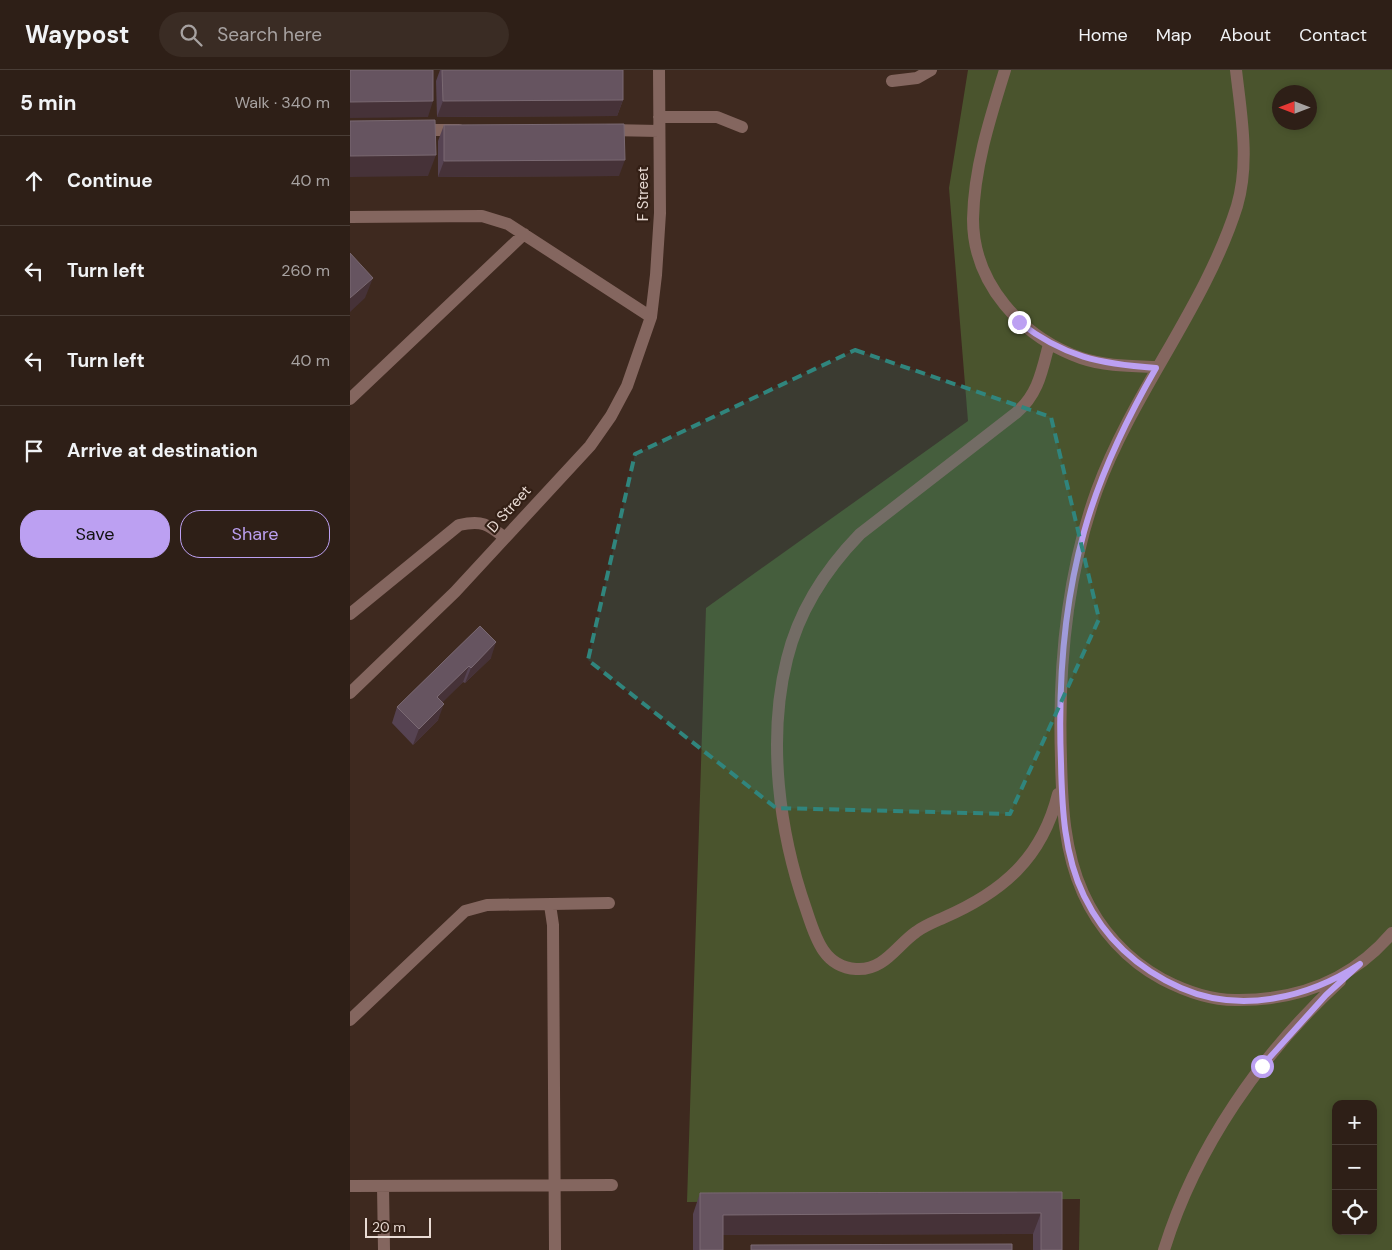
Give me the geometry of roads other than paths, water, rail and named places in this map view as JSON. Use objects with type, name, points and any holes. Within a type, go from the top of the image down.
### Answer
[{"type":"street","name":"F Street","points":[[651,317],[660,213],[659,70]]},
{"type":"street","points":[[892,81],[917,78],[932,70]]},
{"type":"street","points":[[1005,70],[983,146],[973,220],[976,240],[984,268],[995,293],[1019,322],[1049,344],[1082,358],[1100,362],[1156,368]]},
{"type":"street","points":[[1236,70],[1244,154],[1244,172],[1237,206],[1210,270],[1113,451],[1084,532],[1070,600],[1063,658],[1060,699],[1063,813],[1070,856],[1083,895],[1104,929],[1116,944],[1155,975],[1185,990],[1208,997],[1232,1000],[1257,1000],[1304,992],[1334,980],[1360,964]]},
{"type":"street","points":[[659,117],[717,117],[742,127]]},
{"type":"street","points":[[408,130],[476,130]]},
{"type":"street","points":[[598,130],[659,131]]},
{"type":"street","points":[[350,217],[482,216],[508,224],[651,317]]},
{"type":"street","points":[[350,399],[524,234]]},
{"type":"street","name":"D Street","points":[[350,693],[455,592],[590,446],[611,416],[627,386],[651,317]]},
{"type":"street","points":[[1049,344],[1039,383],[1030,400],[1016,413],[860,534],[844,551],[819,584],[809,600],[792,639],[782,682],[779,706],[779,757],[782,807],[796,877],[822,950],[842,966],[859,970],[876,966],[890,957],[916,932],[989,894],[1018,869],[1043,838],[1052,814],[1061,779]]},
{"type":"street","points":[[350,614],[459,525],[473,522],[488,525],[505,538]]},
{"type":"street","points":[[350,1020],[465,910],[487,905],[609,904]]},
{"type":"street","points":[[550,905],[553,925],[555,1250]]},
{"type":"street","points":[[1164,1250],[1194,1176],[1242,1093],[1288,1034],[1326,995],[1392,933]]},
{"type":"street","points":[[350,1186],[612,1185]]},
{"type":"street","points":[[383,1186],[384,1250]]}]
